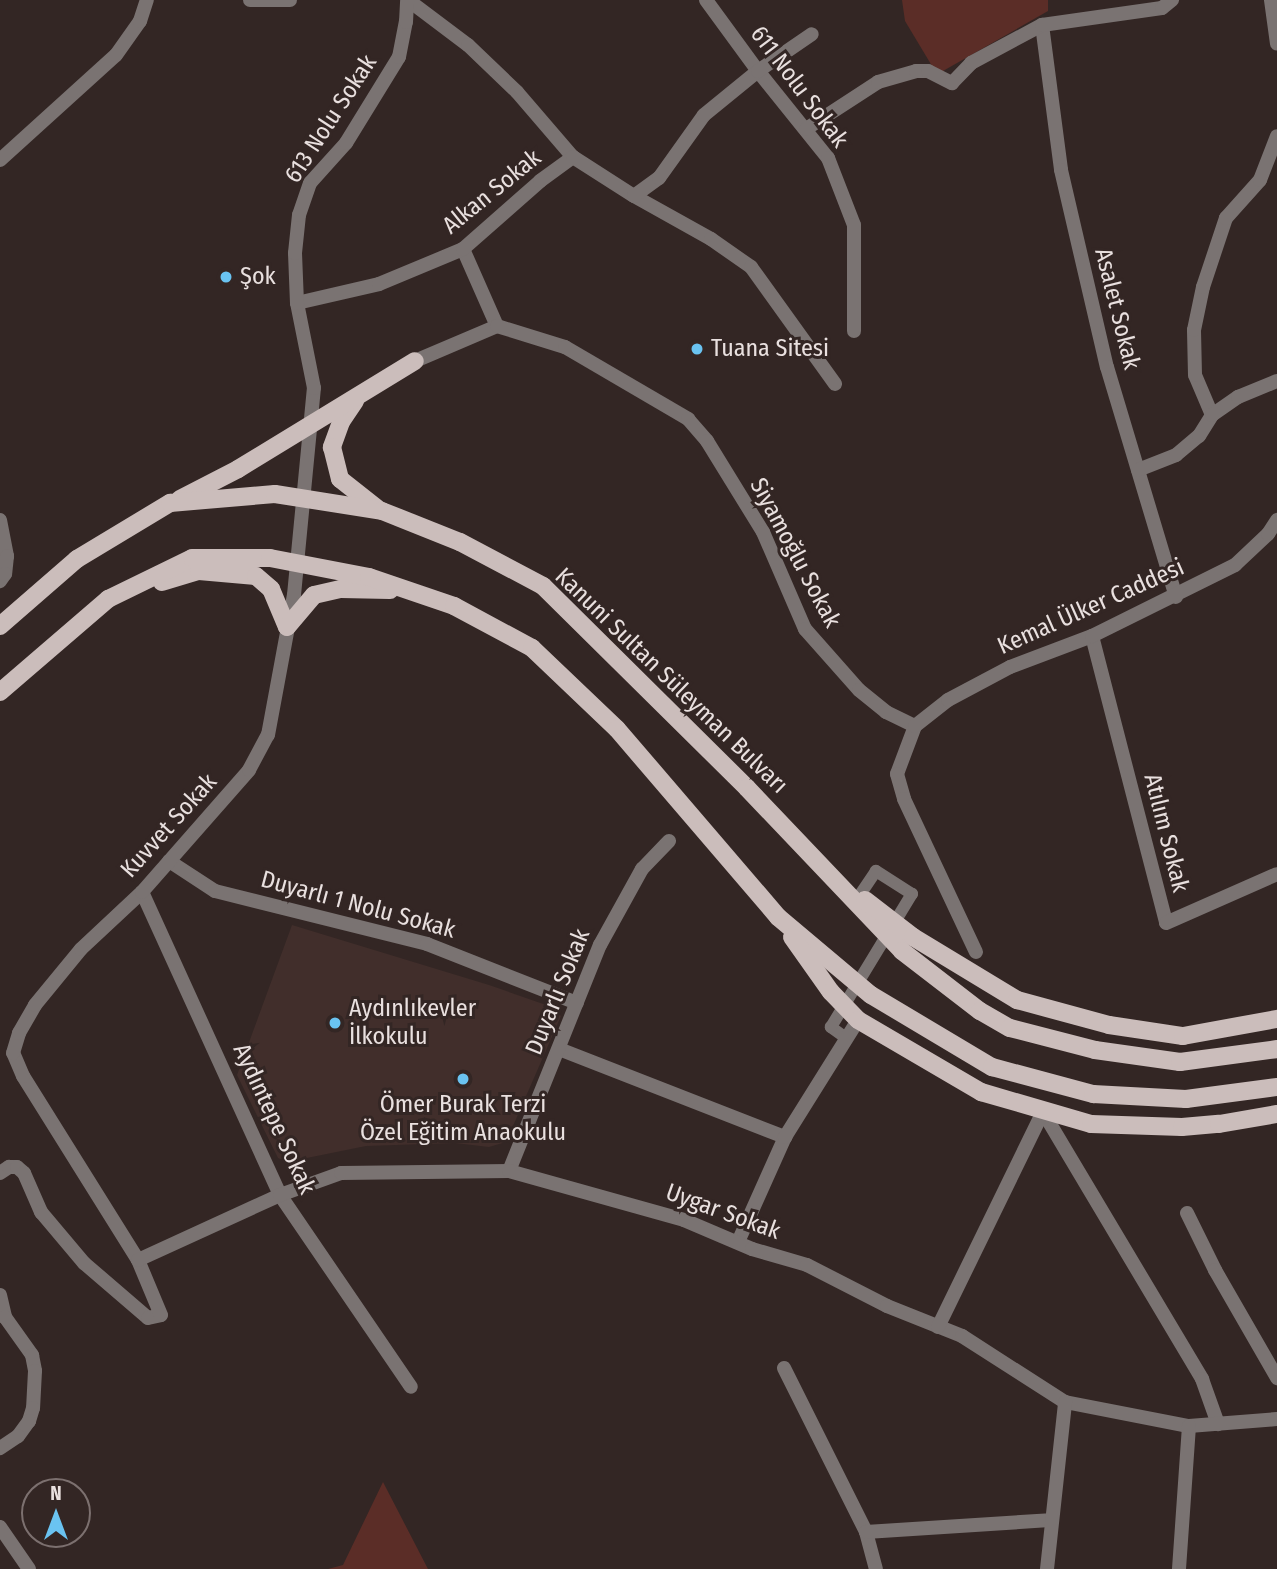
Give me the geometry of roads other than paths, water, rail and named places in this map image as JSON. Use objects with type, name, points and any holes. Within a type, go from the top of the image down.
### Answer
[{"type":"main road","points":[[170,503],[238,469],[415,361]]},
{"type":"main road","points":[[356,398],[341,422],[332,447],[340,479],[382,511]]},
{"type":"main road","name":"Kanuni Sultan Süleyman Bulvarı","points":[[0,626],[77,559],[170,503],[275,494],[382,511],[460,542],[543,586],[747,788],[902,951],[980,1011],[1010,1028],[1095,1050],[1180,1062],[1277,1049]]},
{"type":"main road","points":[[0,692],[108,599],[192,558],[270,558],[369,578],[407,590],[454,606],[532,648],[617,729],[778,917],[831,992],[858,1020],[981,1091],[1043,1112],[1091,1124],[1182,1127],[1277,1114]]},
{"type":"main road","points":[[108,599],[199,571],[256,576],[271,589],[287,627],[314,595],[341,589],[407,590]]},
{"type":"main road","points":[[826,871],[914,937],[1017,1000],[1109,1025],[1183,1036],[1277,1019]]},
{"type":"main road","points":[[778,917],[871,995],[992,1067],[1093,1094],[1186,1099],[1277,1087]]},
{"type":"street","points":[[0,160],[116,55],[140,21],[146,0]]},
{"type":"street","points":[[250,0],[290,0]]},
{"type":"street","points":[[407,0],[438,20],[478,55],[517,92],[573,157]]},
{"type":"street","name":"613 Nolu Sokak","points":[[294,595],[314,388],[297,303],[295,253],[299,215],[310,183],[346,143],[399,57],[407,0]]},
{"type":"street","name":"611 Nolu Sokak","points":[[706,0],[758,71],[828,158],[854,225],[854,331]]},
{"type":"street","points":[[806,129],[878,82],[915,71],[928,71],[952,83],[971,63],[1042,25],[1163,8],[1172,0]]},
{"type":"street","points":[[1271,0],[1277,44]]},
{"type":"street","name":"Asalet Sokak","points":[[1042,25],[1061,170],[1107,367],[1175,597]]},
{"type":"street","points":[[634,196],[659,178],[704,115],[758,71],[812,34]]},
{"type":"street","points":[[1213,415],[1195,375],[1194,330],[1203,287],[1226,218],[1260,180],[1277,136]]},
{"type":"street","name":"Alkan Sokak","points":[[297,303],[379,284],[463,249],[540,181],[573,157],[634,196],[711,239],[751,267],[835,384]]},
{"type":"street","points":[[415,361],[497,326],[463,249]]},
{"type":"street","name":"Siyamoğlu Sokak","points":[[497,326],[565,347],[688,419],[707,441],[763,532],[805,629],[859,690],[886,712],[915,726]]},
{"type":"street","points":[[1138,470],[1176,455],[1199,436],[1213,415],[1238,397],[1277,381]]},
{"type":"street","points":[[0,520],[7,556],[5,574],[0,581]]},
{"type":"street","name":"Kemal Ülker Caddesi","points":[[915,726],[948,700],[1010,667],[1092,636],[1235,565],[1273,534],[1277,520]]},
{"type":"street","name":"Kuvvet Sokak","points":[[138,1260],[23,1076],[13,1053],[19,1033],[34,1005],[81,949],[142,892],[249,770],[268,735],[294,595]]},
{"type":"street","name":"Atılım Sokak","points":[[1092,636],[1166,923],[1277,874]]},
{"type":"street","points":[[915,726],[897,774],[976,952]]},
{"type":"street","name":"Duyarlı Sokak","points":[[509,1171],[600,944],[642,869],[669,841]]},
{"type":"street","name":"Duyarlı 1 Nolu Sokak","points":[[169,861],[215,891],[427,944],[577,1003]]},
{"type":"street","points":[[846,1038],[831,1027],[912,894],[876,872],[859,896]]},
{"type":"street","name":"Aydıntepe Sokak","points":[[142,892],[280,1195],[411,1387]]},
{"type":"street","points":[[738,1242],[785,1137],[858,1020]]},
{"type":"street","points":[[559,1049],[785,1137]]},
{"type":"street","points":[[938,1327],[1043,1112]]},
{"type":"street","points":[[1043,1112],[1202,1379],[1218,1424]]},
{"type":"street","points":[[0,1173],[9,1167],[17,1167],[24,1173],[41,1212],[77,1255],[148,1318],[161,1315],[138,1260]]},
{"type":"street","name":"Uygar Sokak","points":[[138,1260],[280,1195],[341,1174],[509,1171],[684,1220],[738,1242],[807,1265],[887,1306],[962,1336],[1065,1402],[1189,1426],[1277,1419]]},
{"type":"street","points":[[1187,1213],[1215,1270],[1277,1378]]},
{"type":"street","points":[[0,1295],[5,1317],[32,1354],[34,1371],[33,1408],[29,1420],[18,1436],[0,1448]]},
{"type":"street","points":[[784,1368],[866,1532],[876,1569]]},
{"type":"street","points":[[1047,1569],[1050,1520],[1065,1402]]},
{"type":"street","points":[[1179,1569],[1189,1426]]},
{"type":"street","points":[[866,1532],[1050,1520]]},
{"type":"street","points":[[0,1527],[29,1569]]},
{"type":"place","name":"Şok","points":[[226,277]]},
{"type":"place","name":"Tuana Sitesi","points":[[697,349]]},
{"type":"place","name":"Aydınlıkevler İlkokulu","points":[[335,1023]]},
{"type":"place","name":"Ömer Burak Terzi Özel Eğitim Anaokulu","points":[[463,1079]]}]
